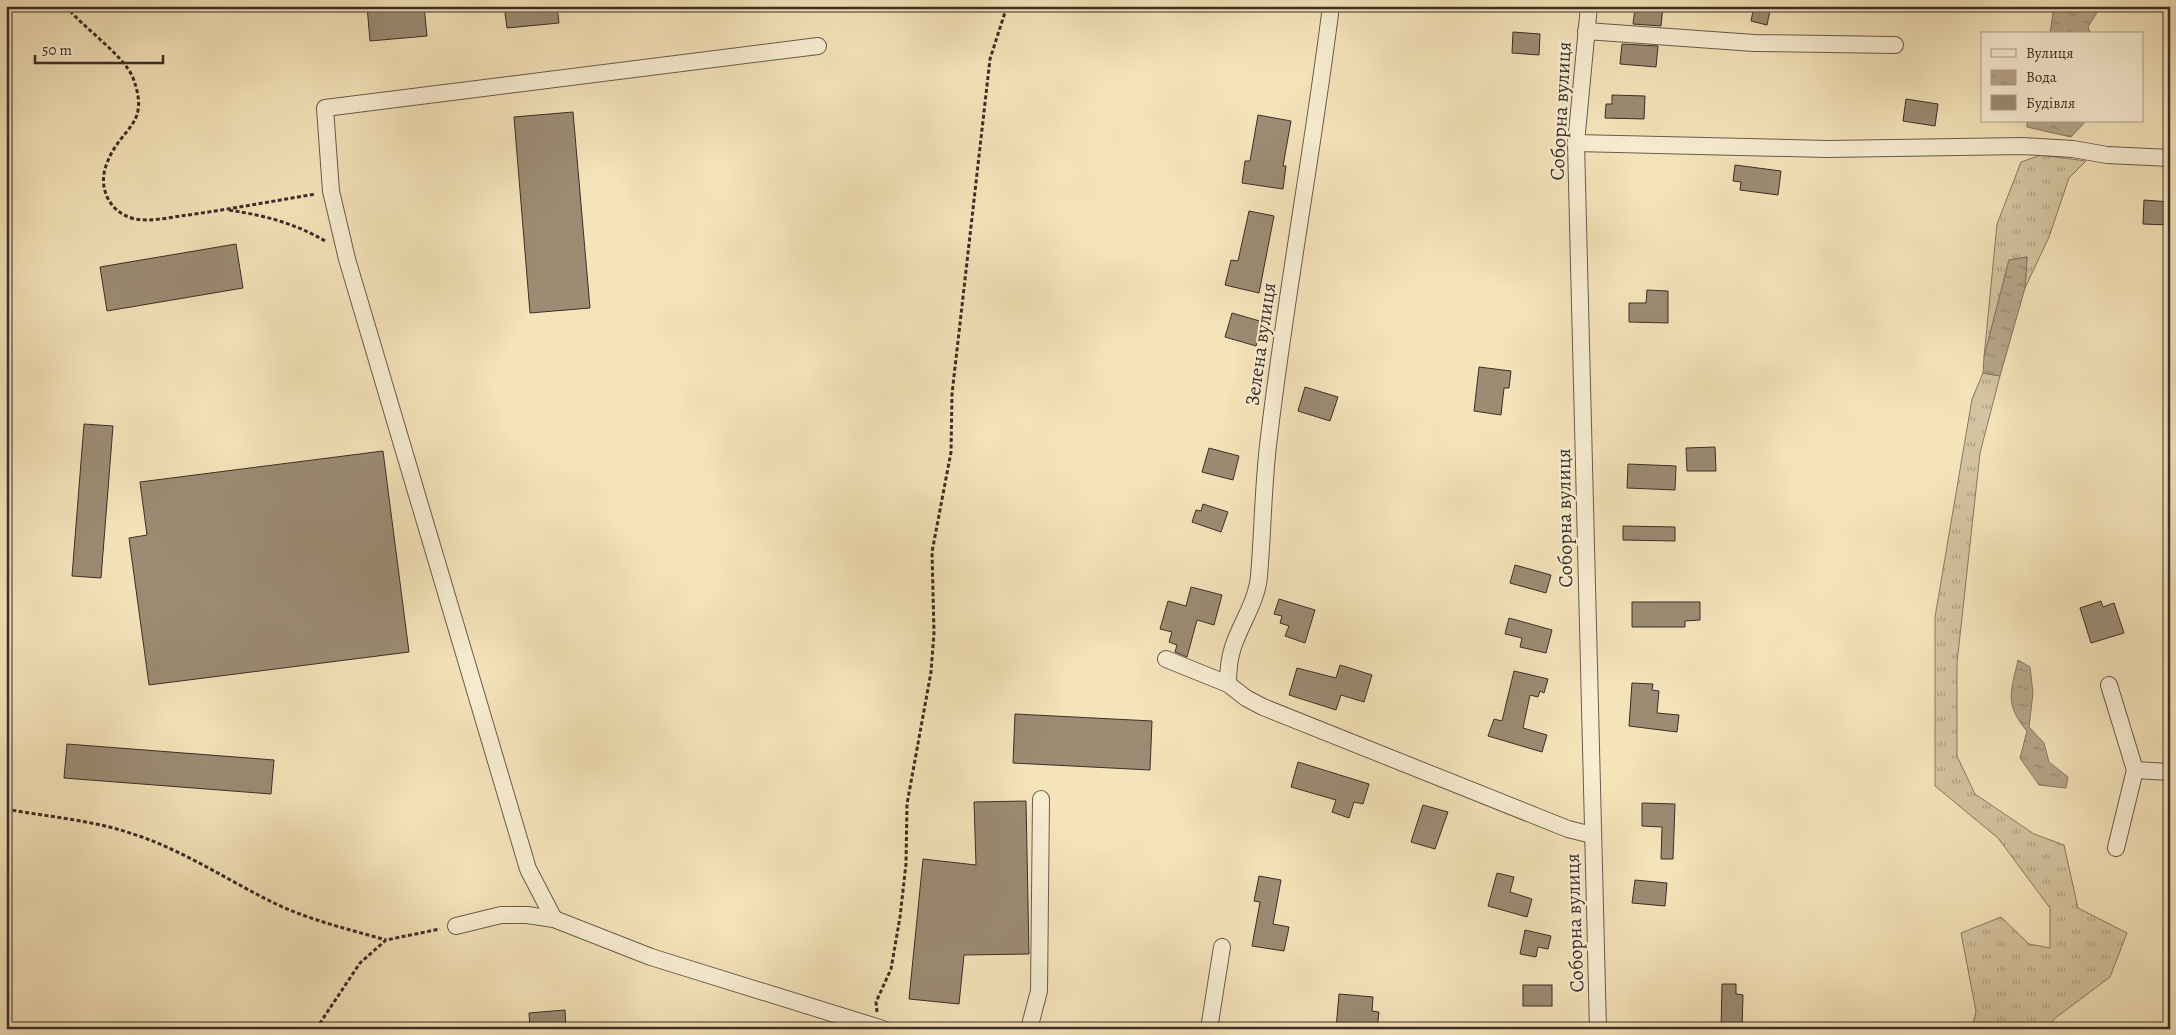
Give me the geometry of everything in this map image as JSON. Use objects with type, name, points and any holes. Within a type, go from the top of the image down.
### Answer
[{"type":"street","name":"Зелена вулиця","points":[[1228,684],[1228,668],[1232,648],[1256,594],[1259,578],[1268,437],[1303,194],[1318,112],[1331,6]]},
{"type":"street","name":"Соборна вулиця","points":[[1589,6],[1576,143],[1598,1029]]},
{"type":"street","points":[[1586,32],[1754,42],[1895,45]]},
{"type":"street","points":[[554,919],[528,869],[347,259],[331,191],[325,108],[818,46]]},
{"type":"street","points":[[1576,143],[1827,149],[2023,146],[2073,149],[2107,156],[2170,158]]},
{"type":"street","points":[[1166,659],[1228,684],[1246,698],[1263,707],[1568,829],[1592,834]]},
{"type":"street","points":[[2109,685],[2135,770],[2116,848]]},
{"type":"street","points":[[2135,770],[2170,772]]},
{"type":"street","points":[[1029,1029],[1039,992],[1042,799]]},
{"type":"street","points":[[456,926],[501,915],[527,915],[554,919],[651,957],[880,1028]]},
{"type":"street","points":[[1209,1029],[1222,947]]},
{"type":"path","points":[[66,6],[76,19],[117,57],[132,77],[140,109],[130,128],[115,147],[106,163],[103,175],[103,188],[114,208],[136,219],[152,220],[226,210],[331,191]]},
{"type":"path","points":[[880,1028],[876,1002],[890,969],[900,917],[906,864],[907,804],[931,672],[934,633],[932,552],[951,452],[952,394],[990,59],[1007,6]]},
{"type":"path","points":[[226,210],[268,216],[293,224],[328,243],[347,259]]},
{"type":"path","points":[[6,809],[98,825],[133,834],[170,849],[275,904],[306,916],[386,940],[456,926]]},
{"type":"path","points":[[316,1029],[360,963],[386,940]]},
{"type":"green space","points":[[2041,155],[2086,161],[2069,178],[2049,237],[2025,288],[2027,257],[2009,260],[1984,357],[1997,224],[2021,162]]},
{"type":"green space","points":[[1983,373],[2000,376],[1980,453],[1957,663],[1957,756],[1975,794],[2034,834],[2064,845],[2078,908],[2127,933],[2110,977],[2054,1019],[2048,1029],[1972,1029],[1976,1011],[1961,933],[2001,917],[2029,944],[2050,948],[2050,908],[1998,838],[1935,786],[1935,617],[1972,399]]},
{"type":"water","points":[[2054,6],[2101,6],[2088,27],[2090,32],[2050,32]]},
{"type":"water","points":[[2027,122],[2085,122],[2071,137],[2027,127]]},
{"type":"water","points":[[2027,257],[2025,288],[2000,376],[1983,373],[1984,357],[2009,260]]},
{"type":"water","points":[[2018,660],[2030,667],[2033,693],[2029,727],[2044,743],[2049,762],[2068,777],[2066,788],[2039,785],[2020,758],[2027,731],[2015,713],[2011,697]]},
{"type":"building","points":[[367,6],[424,6],[427,36],[370,41]]},
{"type":"building","points":[[504,6],[557,6],[559,23],[507,28]]},
{"type":"building","points":[[1641,6],[1663,6],[1661,26],[1633,24],[1635,9],[1641,10]]},
{"type":"building","points":[[1754,6],[1771,6],[1767,25],[1751,21]]},
{"type":"building","points":[[1513,32],[1540,34],[1539,55],[1512,53]]},
{"type":"building","points":[[1622,44],[1658,46],[1656,67],[1620,64]]},
{"type":"building","points":[[1612,95],[1645,96],[1644,119],[1605,118],[1606,104],[1612,104]]},
{"type":"building","points":[[1906,99],[1938,104],[1935,126],[1903,121]]},
{"type":"building","points":[[573,112],[590,308],[530,313],[514,117]]},
{"type":"building","points":[[1258,115],[1291,121],[1283,166],[1286,166],[1283,189],[1242,183],[1245,161],[1250,161]]},
{"type":"building","points":[[1735,165],[1781,171],[1778,195],[1740,190],[1741,182],[1733,181]]},
{"type":"building","points":[[2144,200],[2170,202],[2170,225],[2143,224]]},
{"type":"building","points":[[1249,211],[1274,216],[1259,293],[1225,285],[1231,260],[1238,261]]},
{"type":"building","points":[[236,244],[243,288],[107,311],[100,267]]},
{"type":"building","points":[[1647,290],[1668,291],[1668,323],[1629,322],[1629,303],[1646,303]]},
{"type":"building","points":[[1232,313],[1263,322],[1256,346],[1225,337]]},
{"type":"building","points":[[1479,367],[1511,371],[1509,388],[1504,388],[1501,415],[1474,411]]},
{"type":"building","points":[[1305,387],[1338,397],[1330,421],[1298,411]]},
{"type":"building","points":[[84,424],[113,426],[101,578],[72,576]]},
{"type":"building","points":[[1715,447],[1716,471],[1687,471],[1686,448]]},
{"type":"building","points":[[1209,448],[1239,456],[1233,480],[1202,472]]},
{"type":"building","points":[[383,451],[409,652],[149,685],[129,538],[147,535],[140,482]]},
{"type":"building","points":[[1628,464],[1676,466],[1675,490],[1627,488]]},
{"type":"building","points":[[1203,504],[1228,512],[1221,532],[1192,522],[1196,510],[1201,511]]},
{"type":"building","points":[[1623,526],[1675,527],[1675,541],[1623,540]]},
{"type":"building","points":[[1515,565],[1551,575],[1546,593],[1510,583]]},
{"type":"building","points":[[1191,587],[1222,595],[1214,625],[1197,620],[1187,657],[1175,652],[1177,645],[1169,642],[1172,632],[1160,629],[1168,601],[1186,606]]},
{"type":"building","points":[[1279,599],[1315,610],[1305,643],[1285,636],[1289,626],[1280,623],[1282,616],[1274,614]]},
{"type":"building","points":[[2101,601],[2103,607],[2114,603],[2124,633],[2091,643],[2080,608]]},
{"type":"building","points":[[1632,602],[1700,602],[1700,620],[1685,621],[1685,627],[1632,627]]},
{"type":"building","points":[[1509,618],[1552,630],[1546,653],[1520,647],[1522,638],[1505,634]]},
{"type":"building","points":[[1340,665],[1372,675],[1364,702],[1341,695],[1336,710],[1289,695],[1297,668],[1336,678]]},
{"type":"building","points":[[1514,671],[1548,679],[1544,693],[1540,691],[1538,697],[1530,695],[1523,728],[1547,735],[1542,752],[1488,736],[1494,719],[1502,721]]},
{"type":"building","points":[[1632,683],[1653,684],[1652,690],[1659,691],[1657,713],[1679,715],[1677,732],[1629,726]]},
{"type":"building","points":[[1015,714],[1152,721],[1150,770],[1013,763]]},
{"type":"building","points":[[67,744],[274,760],[271,794],[64,778]]},
{"type":"building","points":[[1298,762],[1369,784],[1363,804],[1354,802],[1349,818],[1332,812],[1336,800],[1291,787]]},
{"type":"building","points":[[1026,801],[1029,954],[964,955],[959,1004],[909,999],[923,859],[976,865],[974,802]]},
{"type":"building","points":[[1642,803],[1675,804],[1673,859],[1661,859],[1662,827],[1642,826]]},
{"type":"building","points":[[1423,805],[1448,812],[1435,849],[1411,842]]},
{"type":"building","points":[[1497,873],[1514,877],[1510,892],[1532,899],[1527,917],[1488,906]]},
{"type":"building","points":[[1259,876],[1281,880],[1273,924],[1289,927],[1284,951],[1252,946],[1260,902],[1254,901]]},
{"type":"building","points":[[1635,880],[1667,883],[1665,906],[1632,903]]},
{"type":"building","points":[[1525,930],[1551,936],[1548,949],[1538,947],[1536,957],[1520,954]]},
{"type":"building","points":[[1722,984],[1736,984],[1736,994],[1743,995],[1742,1029],[1721,1029]]},
{"type":"building","points":[[1523,985],[1552,985],[1552,1006],[1523,1006]]},
{"type":"building","points":[[1339,994],[1373,997],[1372,1011],[1379,1012],[1377,1029],[1336,1029]]},
{"type":"building","points":[[565,1010],[566,1029],[530,1029],[529,1013]]}]
